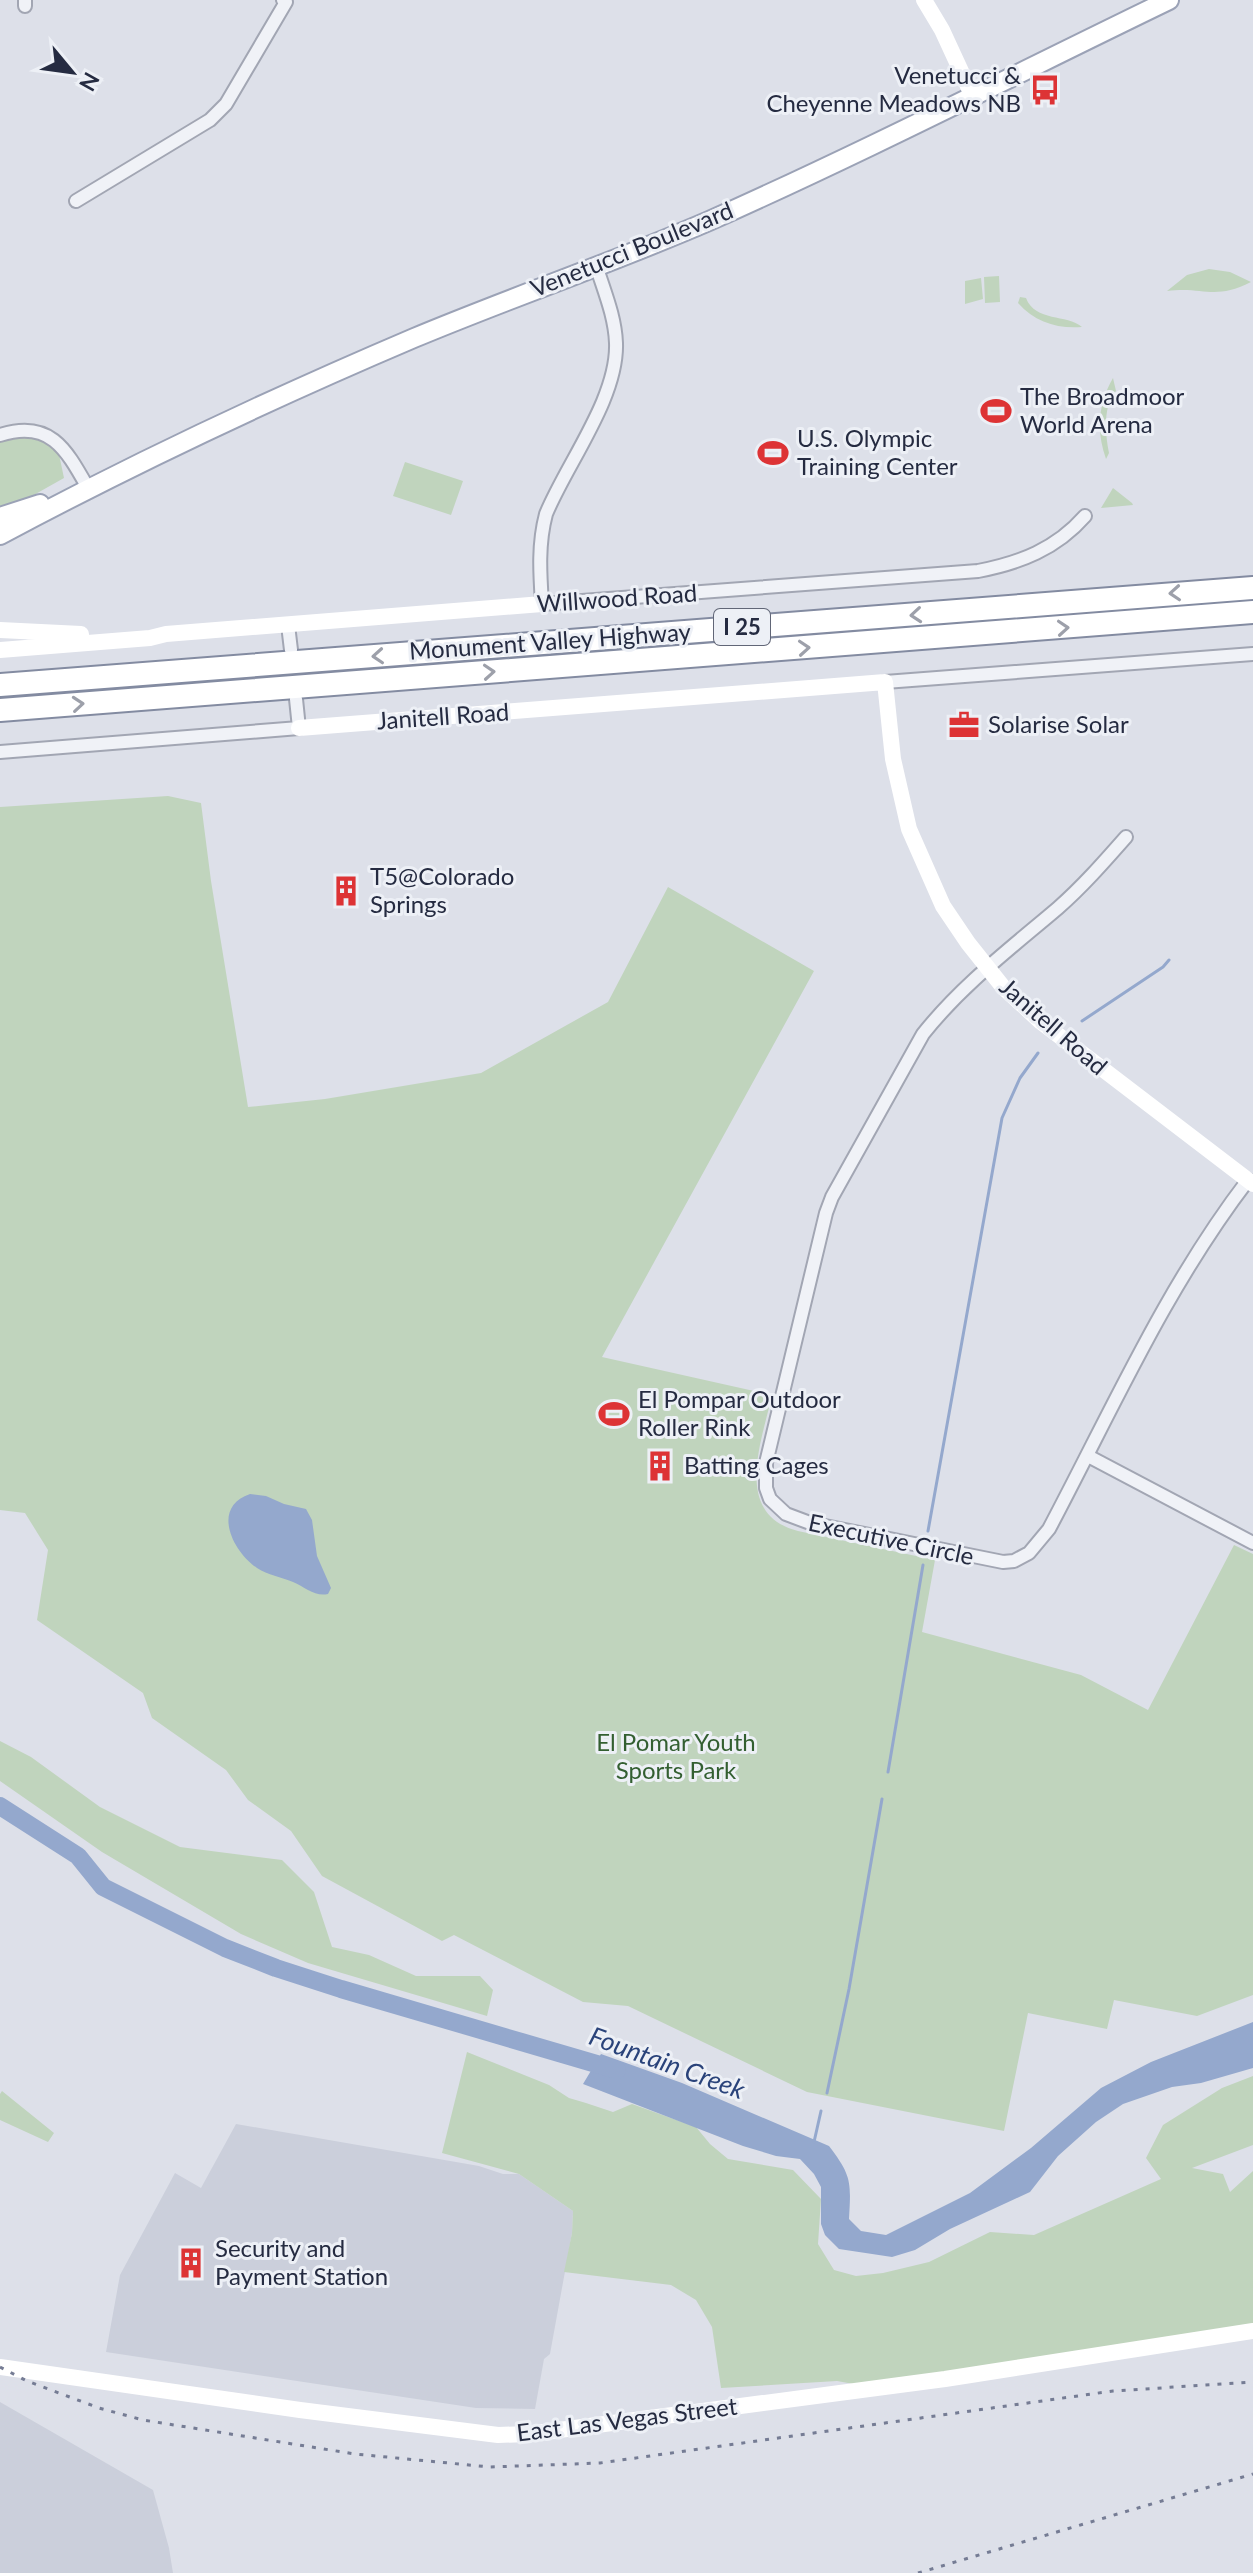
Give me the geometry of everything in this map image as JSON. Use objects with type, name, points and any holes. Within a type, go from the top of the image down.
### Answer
[{"type":"highway","name":"Monument Valley Highway","points":[[0,685],[1253,588]]},
{"type":"highway","name":"Monument Valley Highway","points":[[0,710],[1253,612]]},
{"type":"main road","name":"Venetucci Boulevard","points":[[0,535],[88,488],[328,376],[707,221],[858,152],[1169,0]]},
{"type":"main road","name":"Venetucci Boulevard","points":[[0,517],[88,488]]},
{"type":"street","points":[[924,0],[942,30],[972,95]]},
{"type":"street","points":[[76,201],[210,120],[226,104],[284,1]]},
{"type":"street","points":[[542,604],[539,563],[541,532],[546,514],[604,398],[615,359],[613,317],[596,265]]},
{"type":"street","points":[[0,435],[28,429],[56,440],[88,488]]},
{"type":"street","name":"Willwood Road","points":[[0,650],[150,638],[166,634],[978,571],[1016,563],[1036,554],[1061,538],[1085,516]]},
{"type":"street","points":[[288,625],[291,650]]},
{"type":"street","name":"Willwood Road","points":[[0,630],[166,634]]},
{"type":"street","name":"Janitell Road","points":[[0,752],[1253,654]]},
{"type":"street","name":"Janitell Road","points":[[885,682],[893,759],[909,829],[943,906],[987,968],[1041,1022],[1250,1182]]},
{"type":"street","points":[[296,699],[299,728]]},
{"type":"street","name":"Executive Circle","points":[[1126,837],[1078,890],[952,1000],[923,1034],[832,1197],[817,1240],[766,1463],[766,1488],[776,1507],[797,1520],[992,1561],[1014,1561],[1029,1553],[1042,1540],[1166,1303],[1216,1222],[1250,1182]]},
{"type":"street","points":[[1088,1456],[1253,1543]]},
{"type":"street","name":"East Las Vegas Street","points":[[0,2367],[498,2435],[529,2434],[945,2379],[1253,2331]]},
{"type":"shaded area","points":[[236,2124],[479,2166],[503,2174],[519,2174],[573,2211],[572,2233],[550,2354],[544,2359],[535,2409],[476,2408],[106,2352],[120,2275],[175,2173],[201,2188]]},
{"type":"shaded area","points":[[0,2402],[153,2490],[173,2573],[0,2573]]},
{"type":"green space","points":[[1209,269],[1230,272],[1251,282],[1227,291],[1167,291],[1187,275]]},
{"type":"green space","points":[[999,276],[1000,302],[985,303],[984,277]]},
{"type":"green space","points":[[981,278],[983,299],[965,304],[965,281]]},
{"type":"green space","points":[[1020,297],[1026,298],[1036,311],[1082,327],[1064,327],[1039,319],[1018,303]]},
{"type":"green space","points":[[1113,378],[1116,391],[1107,412],[1109,453],[1106,459],[1100,418]]},
{"type":"green space","points":[[10,431],[56,440],[64,478],[0,514],[0,435]]},
{"type":"green space","points":[[405,462],[463,481],[451,515],[393,496]]},
{"type":"green space","points":[[1113,488],[1132,503],[1133,505],[1101,508]]},
{"type":"green space","name":"El Pomar Youth Sports Park","points":[[168,796],[201,803],[248,1107],[325,1099],[481,1073],[608,1002],[668,887],[814,971],[602,1357],[772,1395],[756,1474],[758,1493],[765,1509],[778,1522],[798,1531],[935,1560],[922,1632],[1081,1675],[1148,1710],[1234,1545],[1253,1554],[1253,1995],[1197,2016],[1114,2000],[1107,2029],[1028,2013],[1004,2131],[807,2092],[628,2006],[583,2002],[454,1935],[442,1941],[322,1876],[291,1831],[248,1800],[226,1770],[152,1718],[143,1693],[37,1620],[48,1550],[25,1513],[0,1510],[0,807]]},
{"type":"green space","points":[[0,1741],[31,1757],[100,1807],[180,1847],[282,1860],[314,1892],[332,1947],[369,1955],[416,1976],[480,1976],[493,1990],[487,2016],[308,1963],[241,1934],[102,1852],[0,1781]]},
{"type":"green space","points":[[467,2052],[549,2085],[569,2098],[613,2112],[632,2104],[696,2127],[728,2159],[793,2170],[821,2199],[818,2244],[834,2270],[856,2276],[929,2262],[990,2232],[1034,2235],[1161,2179],[1146,2158],[1163,2125],[1222,2088],[1253,2076],[1253,2145],[1192,2168],[1223,2174],[1230,2192],[1253,2171],[1253,2327],[876,2388],[837,2381],[721,2388],[712,2327],[696,2300],[671,2285],[564,2272],[573,2211],[519,2174],[442,2153]]},
{"type":"green space","points":[[2,2091],[54,2133],[48,2142],[0,2120]]},
{"type":"water","points":[[250,1494],[306,1509],[312,1520],[317,1556],[331,1588],[328,1594],[314,1593],[261,1570],[240,1551],[228,1519],[238,1500]]},
{"type":"water","points":[[1253,2022],[1253,2068],[1201,2083],[1172,2087],[1123,2104],[1096,2122],[1058,2156],[1030,2192],[950,2229],[915,2250],[892,2257],[839,2249],[825,2235],[821,2224],[821,2187],[800,2159],[776,2156],[743,2146],[583,2084],[601,2054],[682,2083],[829,2146],[848,2180],[849,2219],[861,2231],[886,2235],[970,2193],[1031,2148],[1101,2088],[1151,2062]]},
{"type":"waterway","points":[[1082,1021],[1169,960]]},
{"type":"waterway","points":[[928,1531],[1002,1118],[1020,1078],[1038,1053]]},
{"type":"waterway","points":[[888,1772],[923,1565]]},
{"type":"waterway","points":[[827,2093],[849,1989],[882,1799]]},
{"type":"waterway","name":"Fountain Creek","points":[[0,1806],[78,1856],[103,1887],[225,1948],[341,1989],[617,2070]]},
{"type":"waterway","points":[[814,2142],[821,2111]]},
{"type":"railway","points":[[0,2367],[27,2381],[99,2408],[143,2420],[355,2454],[490,2467],[600,2463],[1113,2391],[1253,2382]]},
{"type":"railway","points":[[918,2573],[1253,2474]]},
{"type":"place","name":"Venetucci & Cheyenne Meadows NB","points":[[1045,90]]},
{"type":"place","name":"The Broadmoor World Arena","points":[[996,411]]},
{"type":"place","name":"U.S. Olympic Training Center","points":[[773,453]]},
{"type":"place","name":"Solarise Solar","points":[[964,725]]},
{"type":"place","name":"T5@Colorado Springs","points":[[346,891]]},
{"type":"place","name":"El Pompar Outdoor Roller Rink","points":[[614,1414]]},
{"type":"place","name":"Batting Cages","points":[[660,1466]]},
{"type":"place","name":"Security and Payment Station","points":[[191,2263]]}]
